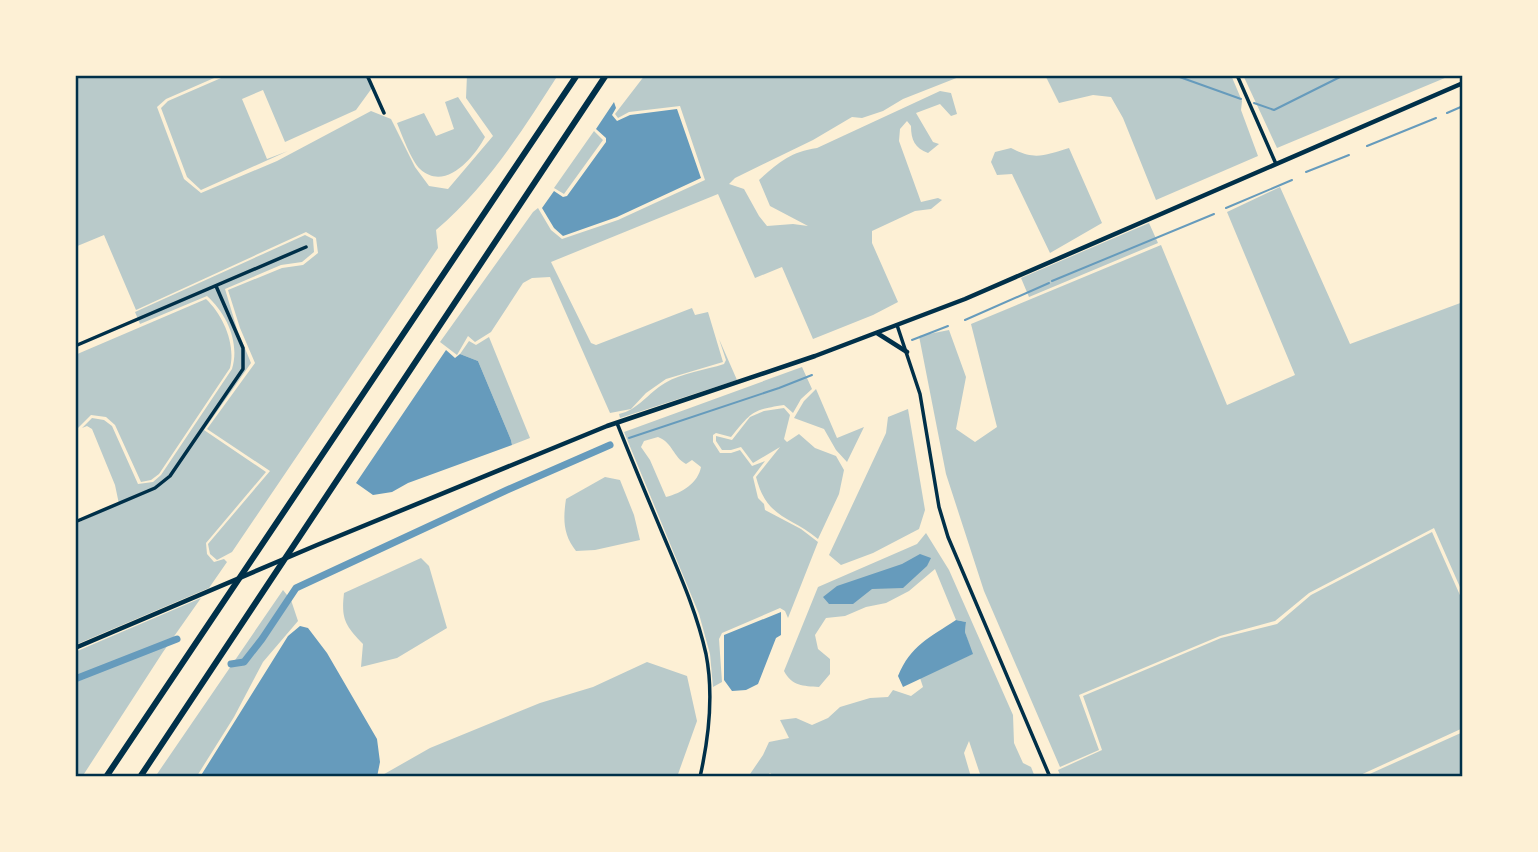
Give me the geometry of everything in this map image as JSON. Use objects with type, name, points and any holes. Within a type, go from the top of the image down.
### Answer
[{"type":"highway","points":[[106,777],[577,75]]},
{"type":"highway","points":[[140,777],[606,75]]},
{"type":"main road","points":[[75,649],[317,545],[617,423],[796,363],[965,299],[1463,83]]},
{"type":"main road","points":[[876,333],[907,352]]},
{"type":"street","points":[[367,75],[384,113]]},
{"type":"street","points":[[1237,75],[1276,164]]},
{"type":"street","points":[[75,346],[306,247]]},
{"type":"street","points":[[75,522],[155,488],[170,476],[243,369],[243,348],[216,286]]},
{"type":"street","points":[[897,325],[920,394],[939,507],[948,537],[1050,777]]},
{"type":"street","points":[[617,423],[696,615],[706,655],[710,706],[708,742],[700,777]]},
{"type":"shaded area","points":[[75,75],[221,75],[166,99],[157,107],[184,179],[201,193],[277,161],[371,111],[391,119],[415,167],[429,186],[448,189],[493,136],[466,98],[467,75],[558,75],[488,177],[436,230],[438,248],[232,552],[217,560],[210,554],[208,544],[270,471],[207,429],[255,363],[228,290],[282,268],[303,265],[318,253],[316,238],[306,232],[136,310],[104,235],[75,247]]},
{"type":"shaded area","points":[[228,75],[368,75],[372,88],[356,110],[285,142],[263,90],[242,99],[267,159],[288,151],[201,190],[187,177],[161,108],[168,101]]},
{"type":"shaded area","points":[[645,75],[964,75],[903,99],[883,111],[862,118],[852,117],[813,140],[735,178],[729,184],[744,189],[767,226],[808,226],[770,206],[759,180],[792,155],[817,148],[940,91],[951,93],[957,114],[951,116],[940,104],[916,113],[933,142],[939,144],[928,153],[915,143],[907,121],[900,129],[899,141],[921,202],[938,198],[942,200],[931,209],[915,211],[872,231],[872,243],[898,302],[813,339],[782,267],[755,278],[718,194],[551,262],[591,343],[596,345],[692,308],[695,315],[708,312],[723,362],[666,379],[646,393],[631,409],[610,413],[550,277],[532,278],[523,283],[491,332],[475,342],[468,336],[457,355],[440,342],[538,208],[551,230],[562,239],[618,220],[705,180],[680,106],[629,112],[618,118],[615,114]]},
{"type":"shaded area","points":[[1045,75],[1231,75],[1242,101],[1241,110],[1258,156],[1156,200],[1123,118],[1111,97],[1093,95],[1059,103]]},
{"type":"shaded area","points":[[1243,75],[1452,75],[1277,148]]},
{"type":"shaded area","points":[[458,97],[485,137],[474,154],[458,169],[449,175],[430,175],[420,169],[413,160],[397,123],[424,113],[436,136],[454,129],[445,102]]},
{"type":"shaded area","points":[[594,131],[603,140],[564,194],[554,188]]},
{"type":"shaded area","points":[[1011,148],[1034,156],[1069,148],[1102,223],[1050,253],[1012,174],[997,175],[991,162],[995,152]]},
{"type":"shaded area","points":[[1280,187],[1350,344],[1463,302],[1463,594],[1434,528],[1309,593],[1275,621],[1220,636],[1079,695],[1099,750],[1060,767],[984,591],[946,474],[919,336],[949,330],[966,377],[956,429],[975,442],[997,427],[971,324],[1161,245],[1227,405],[1295,375],[1227,212]]},
{"type":"shaded area","points":[[1149,223],[1158,243],[1029,297],[1021,278]]},
{"type":"shaded area","points":[[305,235],[313,239],[314,252],[302,262],[281,265],[225,289],[251,363],[204,430],[266,472],[206,543],[207,554],[214,562],[224,559],[227,562],[209,588],[75,645],[75,524],[119,504],[115,485],[92,429],[87,426],[82,428],[92,418],[104,420],[112,426],[138,484],[153,482],[161,475],[232,369],[234,359],[233,339],[226,320],[207,296],[140,324],[135,312]]},
{"type":"shaded area","points":[[206,299],[227,330],[231,349],[230,368],[159,474],[151,480],[141,482],[115,425],[106,417],[91,415],[75,431],[75,355]]},
{"type":"shaded area","points":[[489,337],[530,438],[512,445],[478,361],[460,354],[469,341],[476,345]]},
{"type":"shaded area","points":[[719,339],[737,380],[620,418],[619,414],[632,409],[671,380],[724,364],[726,360]]},
{"type":"shaded area","points":[[802,367],[812,389],[801,399],[793,413],[784,405],[765,409],[748,417],[731,437],[716,433],[713,435],[713,442],[720,453],[740,450],[752,466],[765,461],[753,477],[758,498],[764,504],[765,510],[801,529],[818,542],[788,618],[780,608],[722,633],[719,639],[722,682],[713,687],[710,654],[699,614],[624,432]],"holes":[[[658,437],[686,464],[692,460],[701,467],[697,478],[688,486],[666,497],[650,460],[641,447],[644,441]]]},
{"type":"shaded area","points":[[816,389],[837,438],[864,427],[847,462],[836,450],[824,429],[794,418],[804,401]]},
{"type":"shaded area","points":[[784,408],[790,415],[784,439],[787,442],[799,434],[815,448],[836,456],[844,470],[839,494],[818,539],[780,515],[766,501],[761,491],[756,477],[780,447],[753,463],[741,447],[722,450],[716,441],[716,436],[732,440],[750,417],[764,411]]},
{"type":"shaded area","points":[[908,409],[925,510],[919,529],[873,553],[841,565],[829,555],[886,433],[888,417]]},
{"type":"shaded area","points":[[605,477],[620,480],[634,515],[640,540],[595,550],[576,551],[565,526],[566,499]]},
{"type":"shaded area","points":[[1432,532],[1463,602],[1463,728],[1356,777],[1061,777],[1058,770],[1102,750],[1083,696],[1221,638],[1277,624],[1311,595]]},
{"type":"shaded area","points":[[926,533],[949,570],[1013,715],[1014,743],[1023,763],[1031,767],[1035,777],[981,777],[969,741],[964,753],[971,777],[775,777],[770,773],[766,777],[748,777],[769,742],[789,738],[780,720],[796,718],[812,725],[828,718],[840,707],[870,698],[888,697],[893,690],[911,696],[923,687],[920,678],[972,654],[965,632],[966,622],[956,620],[935,569],[909,591],[886,603],[866,607],[845,616],[826,618],[815,635],[818,649],[830,659],[830,674],[819,687],[794,682],[784,671],[818,587],[917,544]]},
{"type":"shaded area","points":[[421,558],[429,566],[447,628],[397,658],[361,667],[363,644],[346,621],[343,609],[344,593]]},
{"type":"shaded area","points":[[283,590],[291,600],[298,621],[263,662],[234,717],[197,776],[155,777]]},
{"type":"shaded area","points":[[201,598],[82,777],[75,777],[75,652]]},
{"type":"shaded area","points":[[647,662],[687,676],[697,721],[677,777],[379,777],[430,748],[540,703],[593,687]]},
{"type":"shaded area","points":[[1463,732],[1463,777],[1363,777]]},
{"type":"water","points":[[614,102],[616,108],[612,115],[617,121],[630,115],[677,109],[701,178],[617,217],[563,236],[554,228],[542,208],[554,191],[563,197],[567,196],[606,142],[606,138],[596,129]]},
{"type":"water","points":[[446,350],[455,358],[460,354],[478,361],[512,445],[408,483],[392,492],[373,495],[356,483]]},
{"type":"water","points":[[920,554],[931,558],[927,566],[903,588],[872,589],[853,604],[829,604],[823,597],[837,586],[902,564]]},
{"type":"water","points":[[781,612],[781,635],[776,638],[758,684],[746,690],[732,691],[724,680],[724,635]]},
{"type":"water","points":[[956,620],[966,622],[965,632],[973,654],[903,687],[898,676],[915,649]]},
{"type":"water","points":[[300,626],[308,628],[327,653],[377,739],[380,762],[377,777],[200,777],[288,636]]},
{"type":"waterway","points":[[1174,75],[1241,99]]},
{"type":"waterway","points":[[1254,103],[1274,110],[1344,75]]},
{"type":"waterway","points":[[1447,113],[1463,106]]},
{"type":"waterway","points":[[1367,146],[1436,118]]},
{"type":"waterway","points":[[1306,172],[1349,155]]},
{"type":"waterway","points":[[1226,208],[1292,180]]},
{"type":"waterway","points":[[1052,281],[1214,214]]},
{"type":"waterway","points":[[965,320],[1049,283]]},
{"type":"waterway","points":[[912,340],[948,326]]},
{"type":"waterway","points":[[629,438],[812,375]]},
{"type":"waterway","points":[[231,664],[244,662],[296,588],[610,445]]},
{"type":"waterway","points":[[75,679],[177,639]]}]
